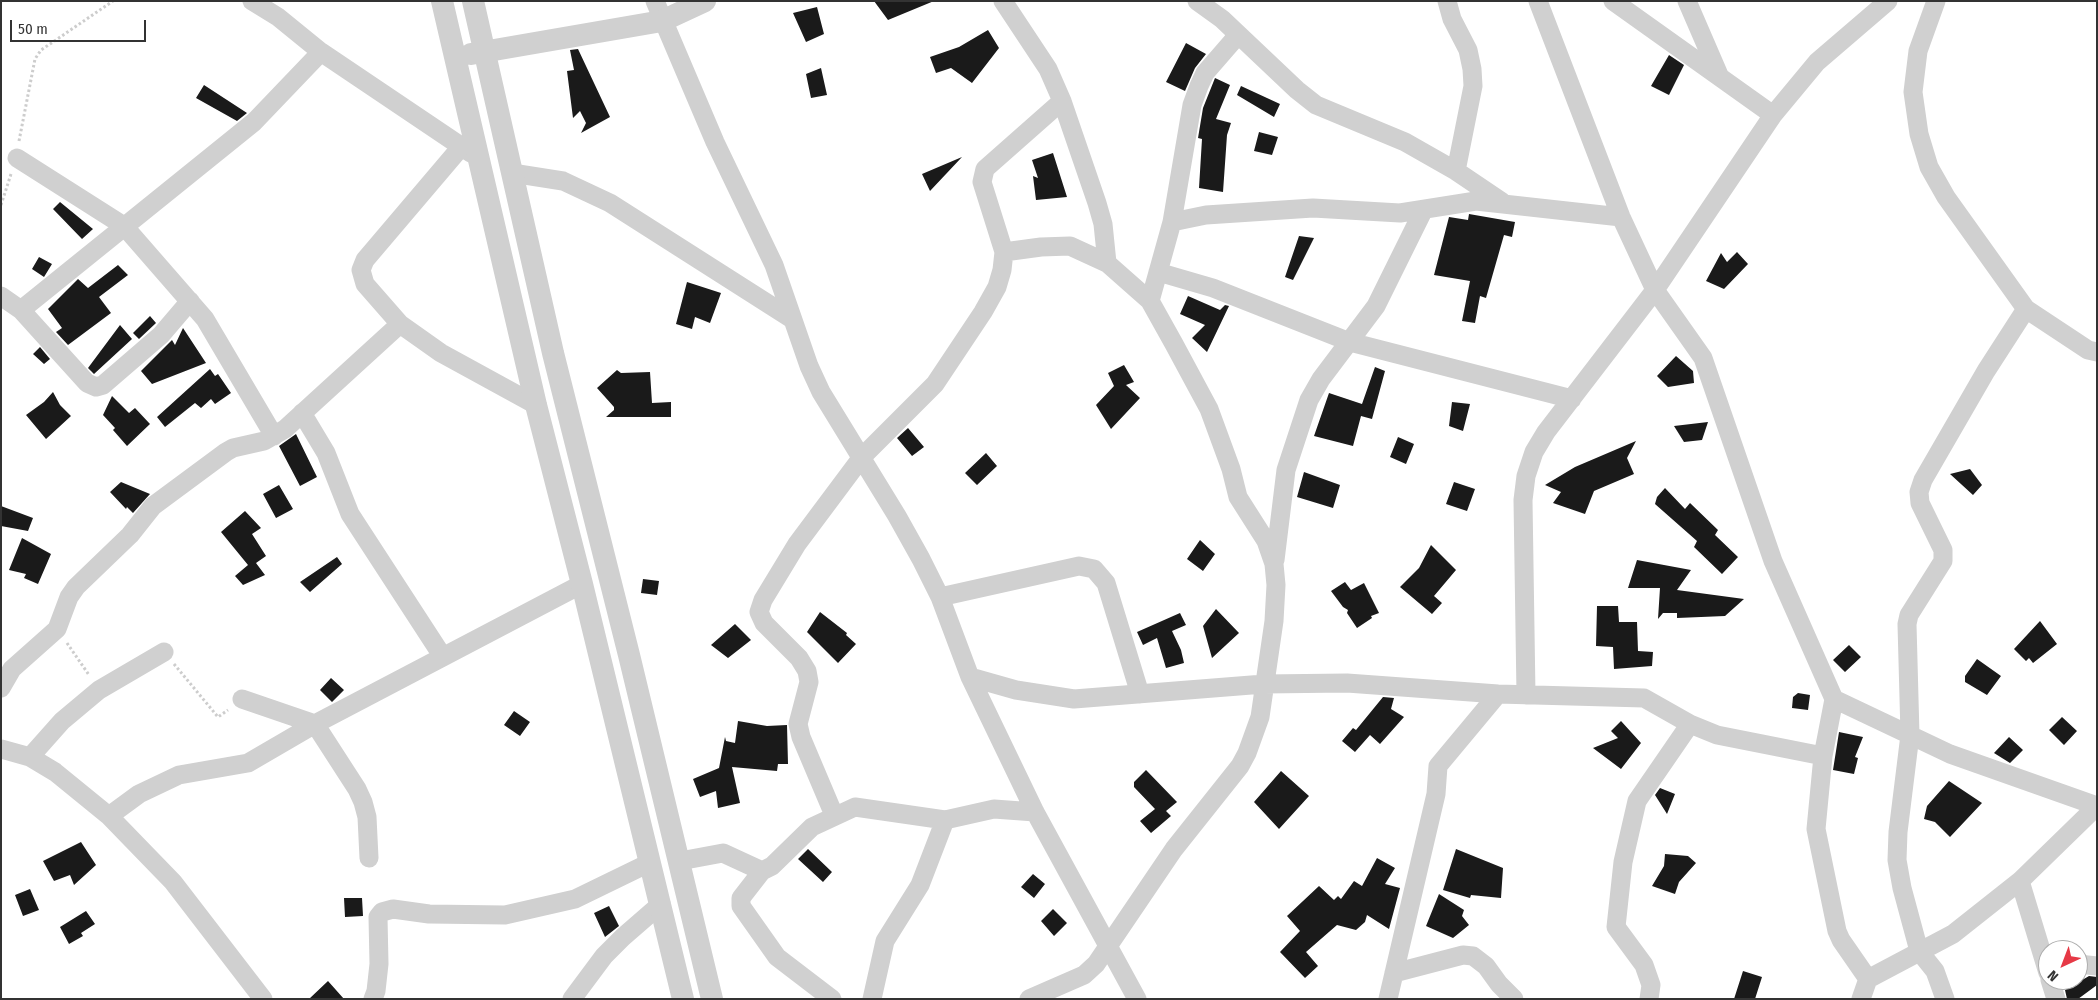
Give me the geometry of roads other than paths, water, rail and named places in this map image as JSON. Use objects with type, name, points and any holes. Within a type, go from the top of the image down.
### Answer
[{"type":"street","points":[[252,1],[278,17],[321,52],[480,159]]},
{"type":"street","points":[[442,1],[536,405],[582,584],[683,999]]},
{"type":"street","points":[[473,1],[553,353],[680,861],[712,999]]},
{"type":"street","points":[[455,57],[705,1]]},
{"type":"street","points":[[1003,1],[1048,68],[1062,101],[1099,210],[1107,263]]},
{"type":"street","points":[[1197,1],[1222,19],[1297,90],[1316,105],[1405,142],[1456,171],[1503,202]]},
{"type":"street","points":[[1447,1],[1452,19],[1468,50],[1473,86],[1456,171]]},
{"type":"street","points":[[1538,1],[1621,217],[1656,290],[1703,358],[1773,562],[1834,699],[1823,756],[1816,829],[1840,940],[1868,979]]},
{"type":"street","points":[[1613,1],[1773,114]]},
{"type":"street","points":[[1687,1],[1719,75]]},
{"type":"street","points":[[1526,695],[1523,500],[1526,476],[1534,452],[1572,399],[1656,290],[1773,114],[1816,62],[1888,1]]},
{"type":"street","points":[[1936,1],[1918,51],[1914,69],[1913,92],[1919,134],[1930,167],[1946,197],[2026,309],[2088,350],[2097,352]]},
{"type":"street","points":[[658,11],[714,142],[774,265],[808,366],[821,392],[897,516],[940,598],[970,678],[1035,812],[1110,946],[1137,999]]},
{"type":"street","points":[[1150,301],[1172,222],[1192,105],[1198,86],[1205,73],[1238,34]]},
{"type":"street","points":[[20,310],[254,122],[321,52]]},
{"type":"street","points":[[834,815],[801,737],[798,724],[809,682],[807,671],[799,658],[764,623],[759,612],[763,600],[797,544],[862,457],[935,384],[959,349],[997,286],[1002,270],[1004,252],[982,182],[986,169],[1062,101]]},
{"type":"street","points":[[461,147],[365,260],[361,270],[365,284],[400,324],[441,353],[536,405]]},
{"type":"street","points":[[17,158],[124,226],[190,301],[218,338],[274,436]]},
{"type":"street","points":[[512,172],[563,181],[610,203],[792,320]]},
{"type":"street","points":[[1172,222],[1240,211],[1313,208],[1380,213],[1476,201],[1503,202],[1621,217]]},
{"type":"street","points":[[1029,999],[1084,975],[1096,964],[1174,849],[1240,766],[1247,753],[1260,717],[1275,603],[1274,564],[1286,470],[1308,400],[1321,379],[1376,306],[1424,209]]},
{"type":"street","points":[[1004,252],[1042,247],[1070,246],[1107,263],[1150,301],[1208,409],[1238,497],[1266,541],[1274,564]]},
{"type":"street","points":[[1158,272],[1213,288],[1350,342],[1572,399]]},
{"type":"street","points":[[1,296],[20,310],[87,383],[99,387],[161,335],[190,301]]},
{"type":"street","points":[[1945,999],[1934,970],[1919,951],[1902,888],[1897,860],[1898,832],[1910,735],[1907,624],[1909,616],[1943,561],[1943,550],[1920,503],[1919,492],[1923,480],[1986,371],[2026,309]]},
{"type":"street","points":[[1,688],[12,670],[57,629],[69,597],[76,587],[130,535],[153,506],[226,452],[274,436],[400,324]]},
{"type":"street","points":[[302,413],[326,453],[350,514],[443,657]]},
{"type":"street","points":[[940,598],[1079,566],[1094,569],[1106,583],[1140,694]]},
{"type":"street","points":[[109,816],[139,794],[179,775],[248,763],[315,724],[582,584]]},
{"type":"street","points":[[30,758],[62,721],[99,690],[164,652]]},
{"type":"street","points":[[970,678],[1016,690],[1059,698],[1090,699],[1264,684],[1347,682],[1498,694],[1644,698],[1690,724],[1717,735],[1823,756]]},
{"type":"street","points":[[1388,999],[1436,794],[1438,766],[1498,694]]},
{"type":"street","points":[[242,699],[315,724],[357,789],[363,802],[367,817],[369,858]]},
{"type":"street","points":[[1834,699],[1985,768],[2097,806],[2020,881],[1953,934],[1868,979],[1861,999]]},
{"type":"street","points":[[1649,999],[1651,985],[1644,965],[1616,927],[1623,862],[1637,801],[1690,724]]},
{"type":"street","points":[[1,749],[30,758],[55,772],[109,816],[173,882],[263,999]]},
{"type":"street","points":[[832,999],[776,957],[741,906],[741,898],[762,871],[772,866],[812,827],[834,815],[855,807],[945,820],[994,809],[1035,812]]},
{"type":"street","points":[[872,999],[885,941],[920,885],[945,820]]},
{"type":"street","points":[[680,861],[723,853],[762,871]]},
{"type":"street","points":[[373,999],[376,991],[379,964],[378,916],[382,912],[393,909],[429,914],[505,915],[576,899],[649,863]]},
{"type":"street","points":[[2020,881],[2038,940]]},
{"type":"street","points":[[572,999],[604,956],[622,937],[661,904]]},
{"type":"street","points":[[1394,973],[1463,955],[1473,956],[1486,966],[1499,984],[1514,999]]}]
